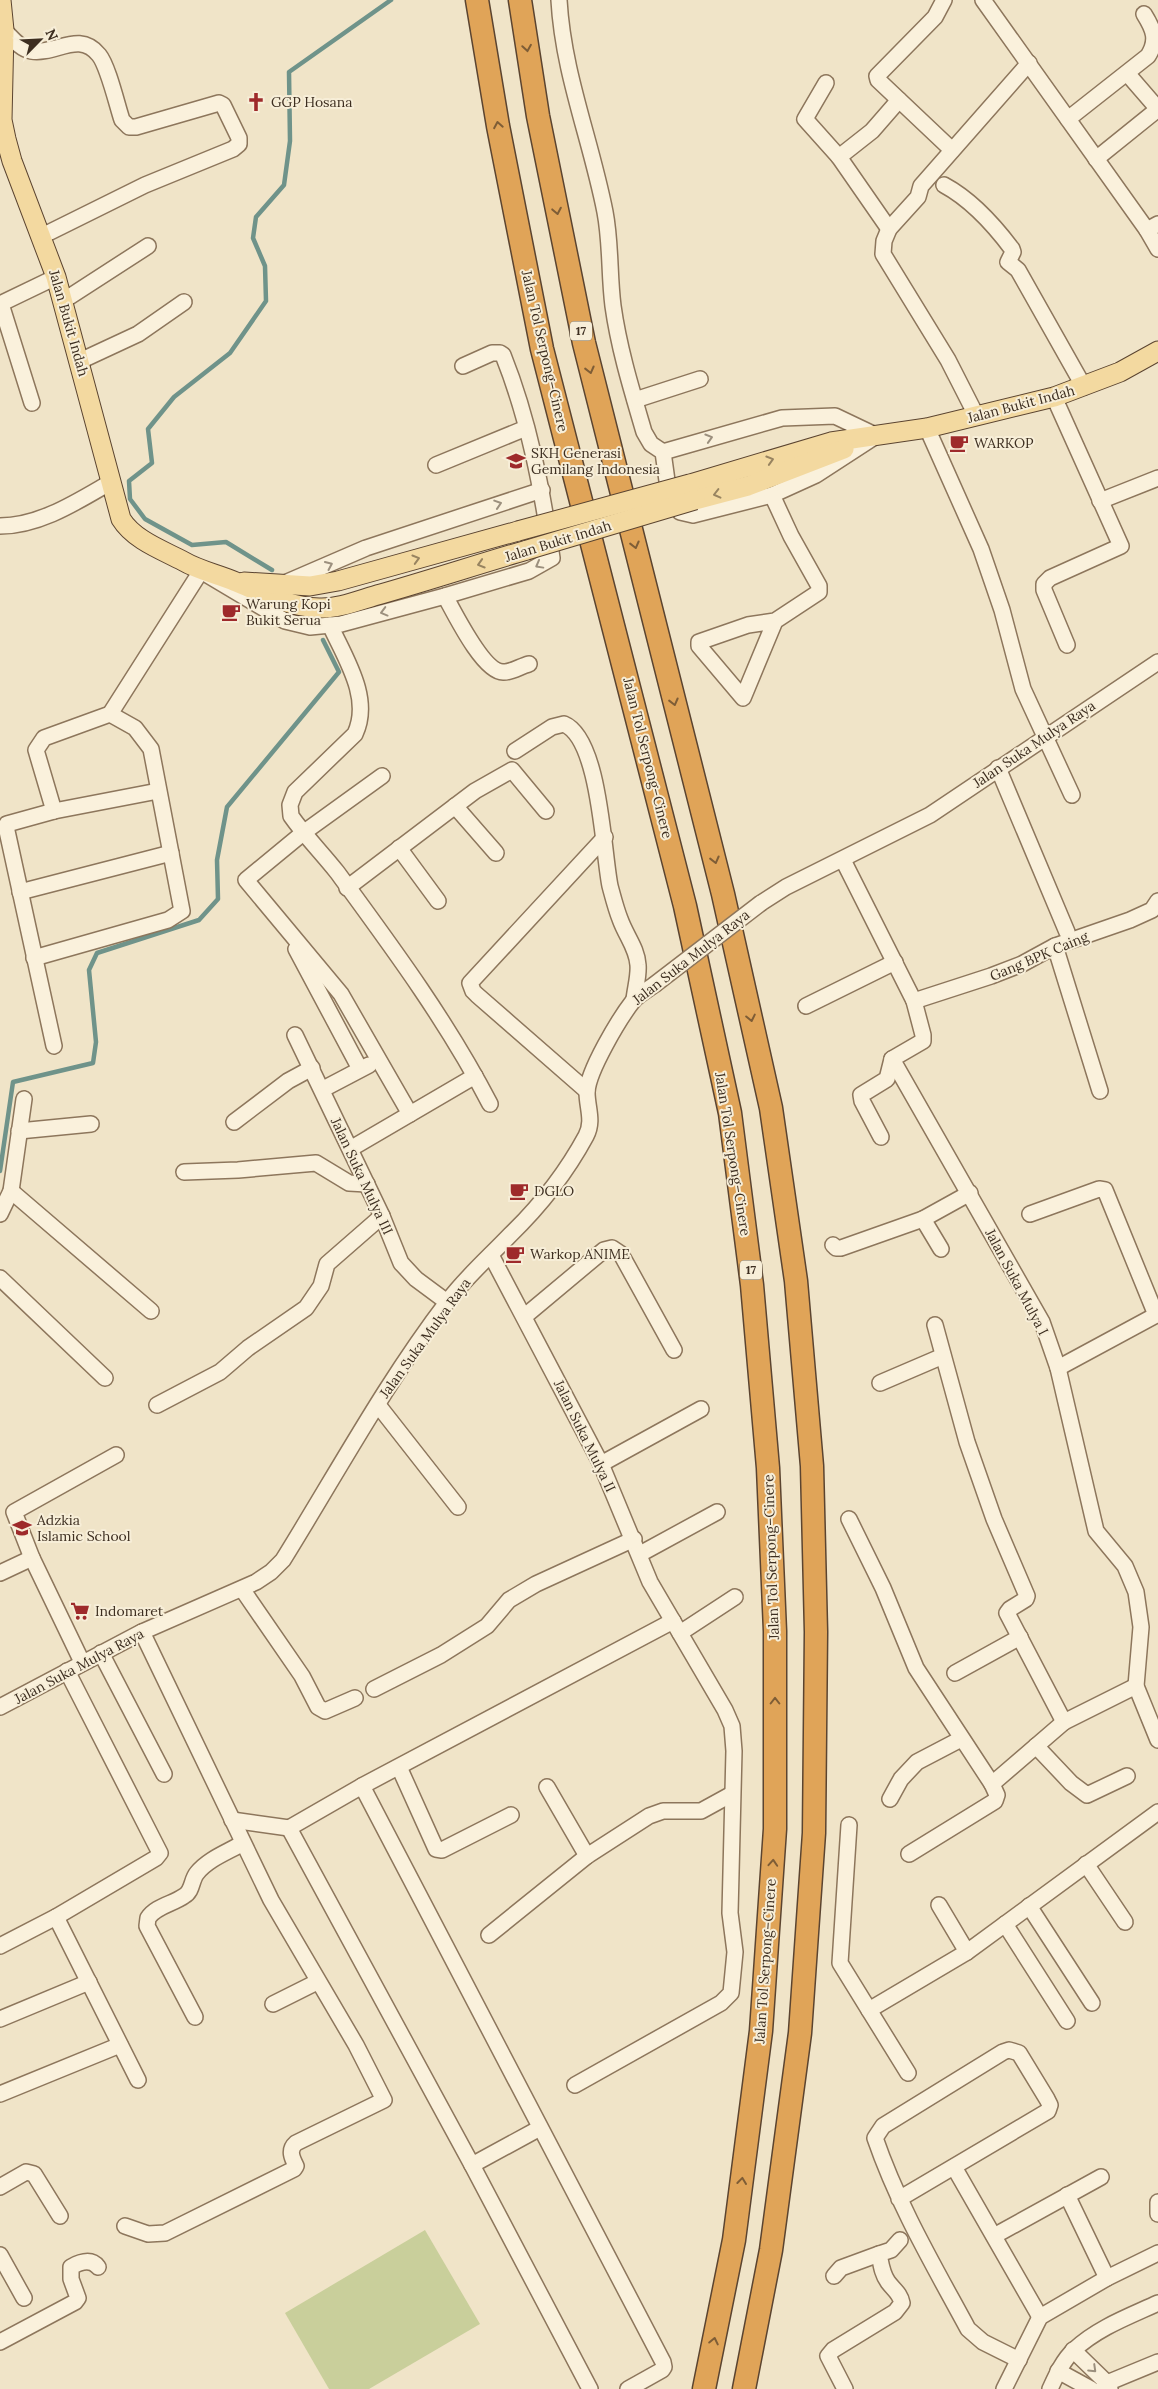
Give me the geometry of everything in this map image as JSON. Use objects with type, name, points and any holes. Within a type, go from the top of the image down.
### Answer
[{"type":"highway","name":"Jalan Tol Serpong–Cinere","points":[[477,0],[498,126],[542,349],[685,906],[726,1094],[752,1285],[768,1468],[774,1602],[775,1829],[760,2040],[734,2240],[704,2389]]},
{"type":"highway","name":"17","points":[[520,0],[538,116],[584,343],[723,894],[771,1108],[796,1281],[812,1466],[816,1632],[814,1833],[800,2033],[771,2250],[744,2389]]},
{"type":"main road","name":"Jalan Bukit Indah","points":[[2,0],[4,30],[2,120],[12,161],[56,277],[121,518],[126,526],[139,537],[201,571],[236,581],[266,596],[295,605],[320,608],[396,590],[527,550],[692,492]]},
{"type":"main road","name":"Jalan Bukit Indah","points":[[236,581],[310,586],[338,581],[518,531],[692,492],[748,486],[877,436],[927,428],[1054,397],[1084,387],[1139,363],[1158,352]]},
{"type":"street","points":[[559,0],[561,32],[605,212],[614,307],[634,400],[644,432],[651,444],[663,452],[668,488],[680,512],[693,515],[772,495],[816,475],[877,436]]},
{"type":"street","points":[[944,0],[936,17],[877,76],[878,80],[952,150]]},
{"type":"street","points":[[983,0],[1096,159],[1153,227],[1158,249]]},
{"type":"street","points":[[1068,119],[1148,56],[1154,47],[1155,38],[1153,28],[1144,14]]},
{"type":"street","points":[[4,30],[21,47],[31,51],[76,42],[89,46],[100,56],[122,120],[129,126],[136,127],[219,103],[223,105],[239,138],[239,144],[233,149],[145,185],[42,236]]},
{"type":"street","points":[[976,415],[948,360],[883,254],[884,241],[889,229],[918,197],[921,186],[1029,63]]},
{"type":"street","points":[[1096,159],[1158,109],[1132,79]]},
{"type":"street","points":[[826,83],[805,119],[839,157],[889,229]]},
{"type":"street","points":[[839,157],[872,131],[899,100]]},
{"type":"street","points":[[944,185],[965,200],[995,229],[1012,249],[1008,262],[1018,270],[1084,387]]},
{"type":"street","points":[[63,301],[148,246]]},
{"type":"street","points":[[32,403],[0,304],[56,277]]},
{"type":"street","points":[[80,361],[138,334],[184,302]]},
{"type":"street","points":[[54,811],[36,750],[38,745],[44,738],[110,714],[201,571],[285,620],[310,627],[341,624],[445,596],[529,571],[552,558],[542,490],[526,428],[503,355],[497,352],[492,353],[463,366]]},
{"type":"street","points":[[634,400],[700,379]]},
{"type":"street","points":[[1054,397],[1121,546],[1050,578],[1044,584],[1044,590],[1067,645]]},
{"type":"street","points":[[663,452],[782,418],[835,416],[877,436]]},
{"type":"street","points":[[436,465],[526,428]]},
{"type":"street","points":[[927,428],[981,549],[1002,610],[1019,679],[1072,795]]},
{"type":"street","points":[[1100,501],[1158,478]]},
{"type":"street","points":[[0,526],[26,522],[65,508],[111,482]]},
{"type":"street","points":[[284,583],[366,548],[542,490]]},
{"type":"street","points":[[772,495],[819,589],[818,594],[776,621],[748,625],[699,642],[699,646],[743,698],[776,621]]},
{"type":"street","points":[[445,596],[475,647],[493,669],[503,673],[529,664]]},
{"type":"street","points":[[330,625],[355,683],[362,707],[360,722],[355,734],[295,792],[290,805],[291,816],[303,833],[310,838],[411,972],[475,1076],[490,1104]]},
{"type":"street","name":"Jalan Suka Mulya Raya","points":[[0,1707],[142,1632],[242,1589],[271,1572],[283,1560],[395,1375],[446,1302],[464,1279],[491,1254],[552,1190],[585,1138],[590,1122],[587,1091],[603,1049],[634,1000],[761,903],[786,887],[930,815],[1045,736],[1158,662]]},
{"type":"street","points":[[34,958],[176,916],[182,908],[149,744],[135,728],[110,714]]},
{"type":"street","points":[[515,751],[552,728],[564,724],[569,726],[580,742],[594,779],[605,838],[610,885],[620,919],[635,948],[638,967],[634,1000]]},
{"type":"street","points":[[998,768],[1067,932]]},
{"type":"street","points":[[348,888],[454,806],[475,791],[512,770],[546,811]]},
{"type":"street","points":[[382,776],[303,833],[246,880],[341,994],[410,1114]]},
{"type":"street","points":[[54,1046],[7,824],[54,811],[158,791]]},
{"type":"street","points":[[454,806],[496,853]]},
{"type":"street","points":[[587,1091],[472,991],[470,983],[605,838]]},
{"type":"street","points":[[399,848],[438,901]]},
{"type":"street","points":[[20,892],[171,853]]},
{"type":"street","points":[[843,860],[914,1001],[923,1041],[892,1059],[887,1079],[863,1093],[861,1098],[881,1137]]},
{"type":"street","name":"Gang BPK Caing","points":[[914,1001],[991,976],[1022,964],[1055,946],[1130,920],[1152,910],[1158,901]]},
{"type":"street","points":[[280,921],[360,1069]]},
{"type":"street","points":[[1055,946],[1100,1091]]},
{"type":"street","points":[[806,1006],[895,962]]},
{"type":"street","name":"Jalan Suka Mulya III","points":[[295,1035],[382,1216],[401,1263],[416,1279],[446,1302]]},
{"type":"street","name":"Jalan Suka Mulya I","points":[[892,1059],[1042,1322],[1058,1368],[1096,1531],[1126,1566],[1136,1592],[1141,1627],[1136,1686],[1158,1740]]},
{"type":"street","points":[[329,1086],[379,1060]]},
{"type":"street","points":[[234,1122],[288,1081],[312,1068]]},
{"type":"street","points":[[357,1145],[475,1076]]},
{"type":"street","points":[[0,1213],[11,1192],[24,1099]]},
{"type":"street","points":[[19,1131],[91,1124]]},
{"type":"street","points":[[184,1172],[238,1170],[316,1163],[349,1183],[367,1184]]},
{"type":"street","points":[[1030,1214],[1099,1189],[1105,1190],[1157,1314],[1058,1368]]},
{"type":"street","points":[[11,1192],[151,1311]]},
{"type":"street","points":[[833,1245],[836,1248],[841,1248],[923,1219],[970,1193]]},
{"type":"street","points":[[157,1405],[220,1372],[248,1348],[306,1308],[321,1286],[327,1264],[382,1216]]},
{"type":"street","points":[[923,1219],[941,1249]]},
{"type":"street","points":[[525,1316],[604,1250],[612,1248],[622,1254],[674,1350]]},
{"type":"street","name":"Jalan Suka Mulya II","points":[[491,1254],[601,1464],[634,1539],[650,1582],[732,1726],[734,1750],[730,1913],[735,1952],[731,1994],[721,2003],[575,2085]]},
{"type":"street","points":[[0,1278],[105,1378]]},
{"type":"street","points":[[935,1325],[967,1442],[994,1520],[1027,1596],[1026,1599],[1008,1612],[1064,1722]]},
{"type":"street","points":[[880,1383],[944,1356]]},
{"type":"street","points":[[378,1404],[458,1506]]},
{"type":"street","points":[[601,1464],[701,1410]]},
{"type":"street","points":[[82,1662],[32,1558],[14,1512],[116,1455]]},
{"type":"street","points":[[640,1554],[717,1512]]},
{"type":"street","points":[[849,1519],[883,1588],[916,1668],[992,1784],[997,1795],[994,1801],[909,1854]]},
{"type":"street","points":[[374,1689],[441,1655],[488,1626],[509,1600],[536,1584],[634,1539]]},
{"type":"street","points":[[0,1573],[32,1558]]},
{"type":"street","points":[[242,1589],[302,1676],[318,1707],[326,1711],[355,1698]]},
{"type":"street","points":[[232,1820],[289,1828],[362,1786],[735,1597]]},
{"type":"street","points":[[125,2226],[148,2234],[158,2235],[213,2210],[294,2170],[296,2166],[291,2155],[292,2148],[296,2143],[384,2100],[356,2045],[317,1982],[271,1900],[142,1632]]},
{"type":"street","points":[[955,1673],[1020,1637]]},
{"type":"street","points":[[101,1653],[164,1774]]},
{"type":"street","points":[[0,1946],[56,1917],[159,1855],[159,1849],[67,1671]]},
{"type":"street","points":[[992,1784],[1064,1722],[1136,1686]]},
{"type":"street","points":[[890,1798],[901,1779],[917,1762],[961,1739]]},
{"type":"street","points":[[1036,1746],[1071,1782],[1087,1795],[1128,1776]]},
{"type":"street","points":[[399,1767],[436,1849],[442,1850],[512,1815]]},
{"type":"street","points":[[362,1786],[663,2362],[663,2369],[628,2389]]},
{"type":"street","points":[[547,1787],[587,1856]]},
{"type":"street","points":[[488,1935],[587,1856],[656,1812],[701,1811],[732,1794]]},
{"type":"street","points":[[869,2010],[967,1952],[1158,1812]]},
{"type":"street","points":[[850,1825],[840,1963],[908,2073]]},
{"type":"street","points":[[289,1828],[472,2165],[590,2389]]},
{"type":"street","points":[[195,2017],[148,1926],[148,1918],[154,1911],[186,1895],[192,1888],[195,1875],[208,1862],[243,1843]]},
{"type":"street","points":[[1086,1864],[1125,1922]]},
{"type":"street","points":[[939,1905],[967,1952]]},
{"type":"street","points":[[1029,1906],[1092,2003]]},
{"type":"street","points":[[56,1917],[138,2080]]},
{"type":"street","points":[[1005,1924],[1066,2021]]},
{"type":"street","points":[[0,2019],[89,1982]]},
{"type":"street","points":[[273,2004],[317,1982]]},
{"type":"street","points":[[0,2094],[120,2045]]},
{"type":"street","points":[[899,2199],[1047,2112],[1050,2108],[1047,2098],[1019,2053],[1009,2050],[1003,2052],[883,2126],[877,2132],[875,2138],[899,2199],[968,2328],[983,2342],[1019,2360]]},
{"type":"street","points":[[472,2165],[540,2128]]},
{"type":"street","points":[[954,2167],[1040,2317]]},
{"type":"street","points":[[0,2187],[26,2172],[30,2172],[34,2174],[60,2216]]},
{"type":"street","points":[[994,2236],[1101,2177]]},
{"type":"street","points":[[1067,2195],[1107,2278]]},
{"type":"street","points":[[1158,2202],[1158,2214]]},
{"type":"street","points":[[834,2276],[841,2268],[891,2250],[900,2240]]},
{"type":"street","points":[[1004,2389],[1040,2317],[1107,2278],[1158,2253]]},
{"type":"street","points":[[845,2389],[829,2359],[830,2353],[860,2332],[895,2312],[902,2303],[900,2296],[888,2283],[882,2271],[879,2254]]},
{"type":"street","points":[[0,2255],[24,2298]]},
{"type":"street","points":[[0,2342],[75,2302],[78,2298],[71,2279],[71,2268],[89,2261],[95,2263],[98,2267]]},
{"type":"street","points":[[1050,2389],[1058,2371],[1073,2350],[1107,2326],[1158,2303]]},
{"type":"street","points":[[1073,2350],[1106,2387],[1158,2362]]},
{"type":"street","points":[[1058,2371],[1091,2389]]},
{"type":"green space","points":[[425,2230],[480,2324],[369,2389],[329,2389],[285,2313]]},
{"type":"waterway","points":[[272,570],[226,542],[192,545],[145,519],[130,499],[129,481],[152,463],[148,429],[174,397],[230,353],[266,301],[265,266],[253,238],[256,217],[284,185],[290,141],[289,72],[391,0]]},
{"type":"waterway","points":[[0,1171],[13,1082],[93,1063],[96,1042],[89,970],[97,953],[199,920],[218,899],[217,860],[227,807],[339,672],[323,640]]},
{"type":"place","name":"GGP Hosana","points":[[256,102]]},
{"type":"place","name":"WARKOP","points":[[959,443]]},
{"type":"place","name":"SKH Generasi Gemilang Indonesia","points":[[516,461]]},
{"type":"place","name":"Warung Kopi Bukit Serua","points":[[231,612]]},
{"type":"place","name":"DGLO","points":[[519,1191]]},
{"type":"place","name":"Warkop ANIME","points":[[515,1254]]},
{"type":"place","name":"Adzkia Islamic School","points":[[22,1528]]},
{"type":"place","name":"Indomaret","points":[[80,1611]]}]
